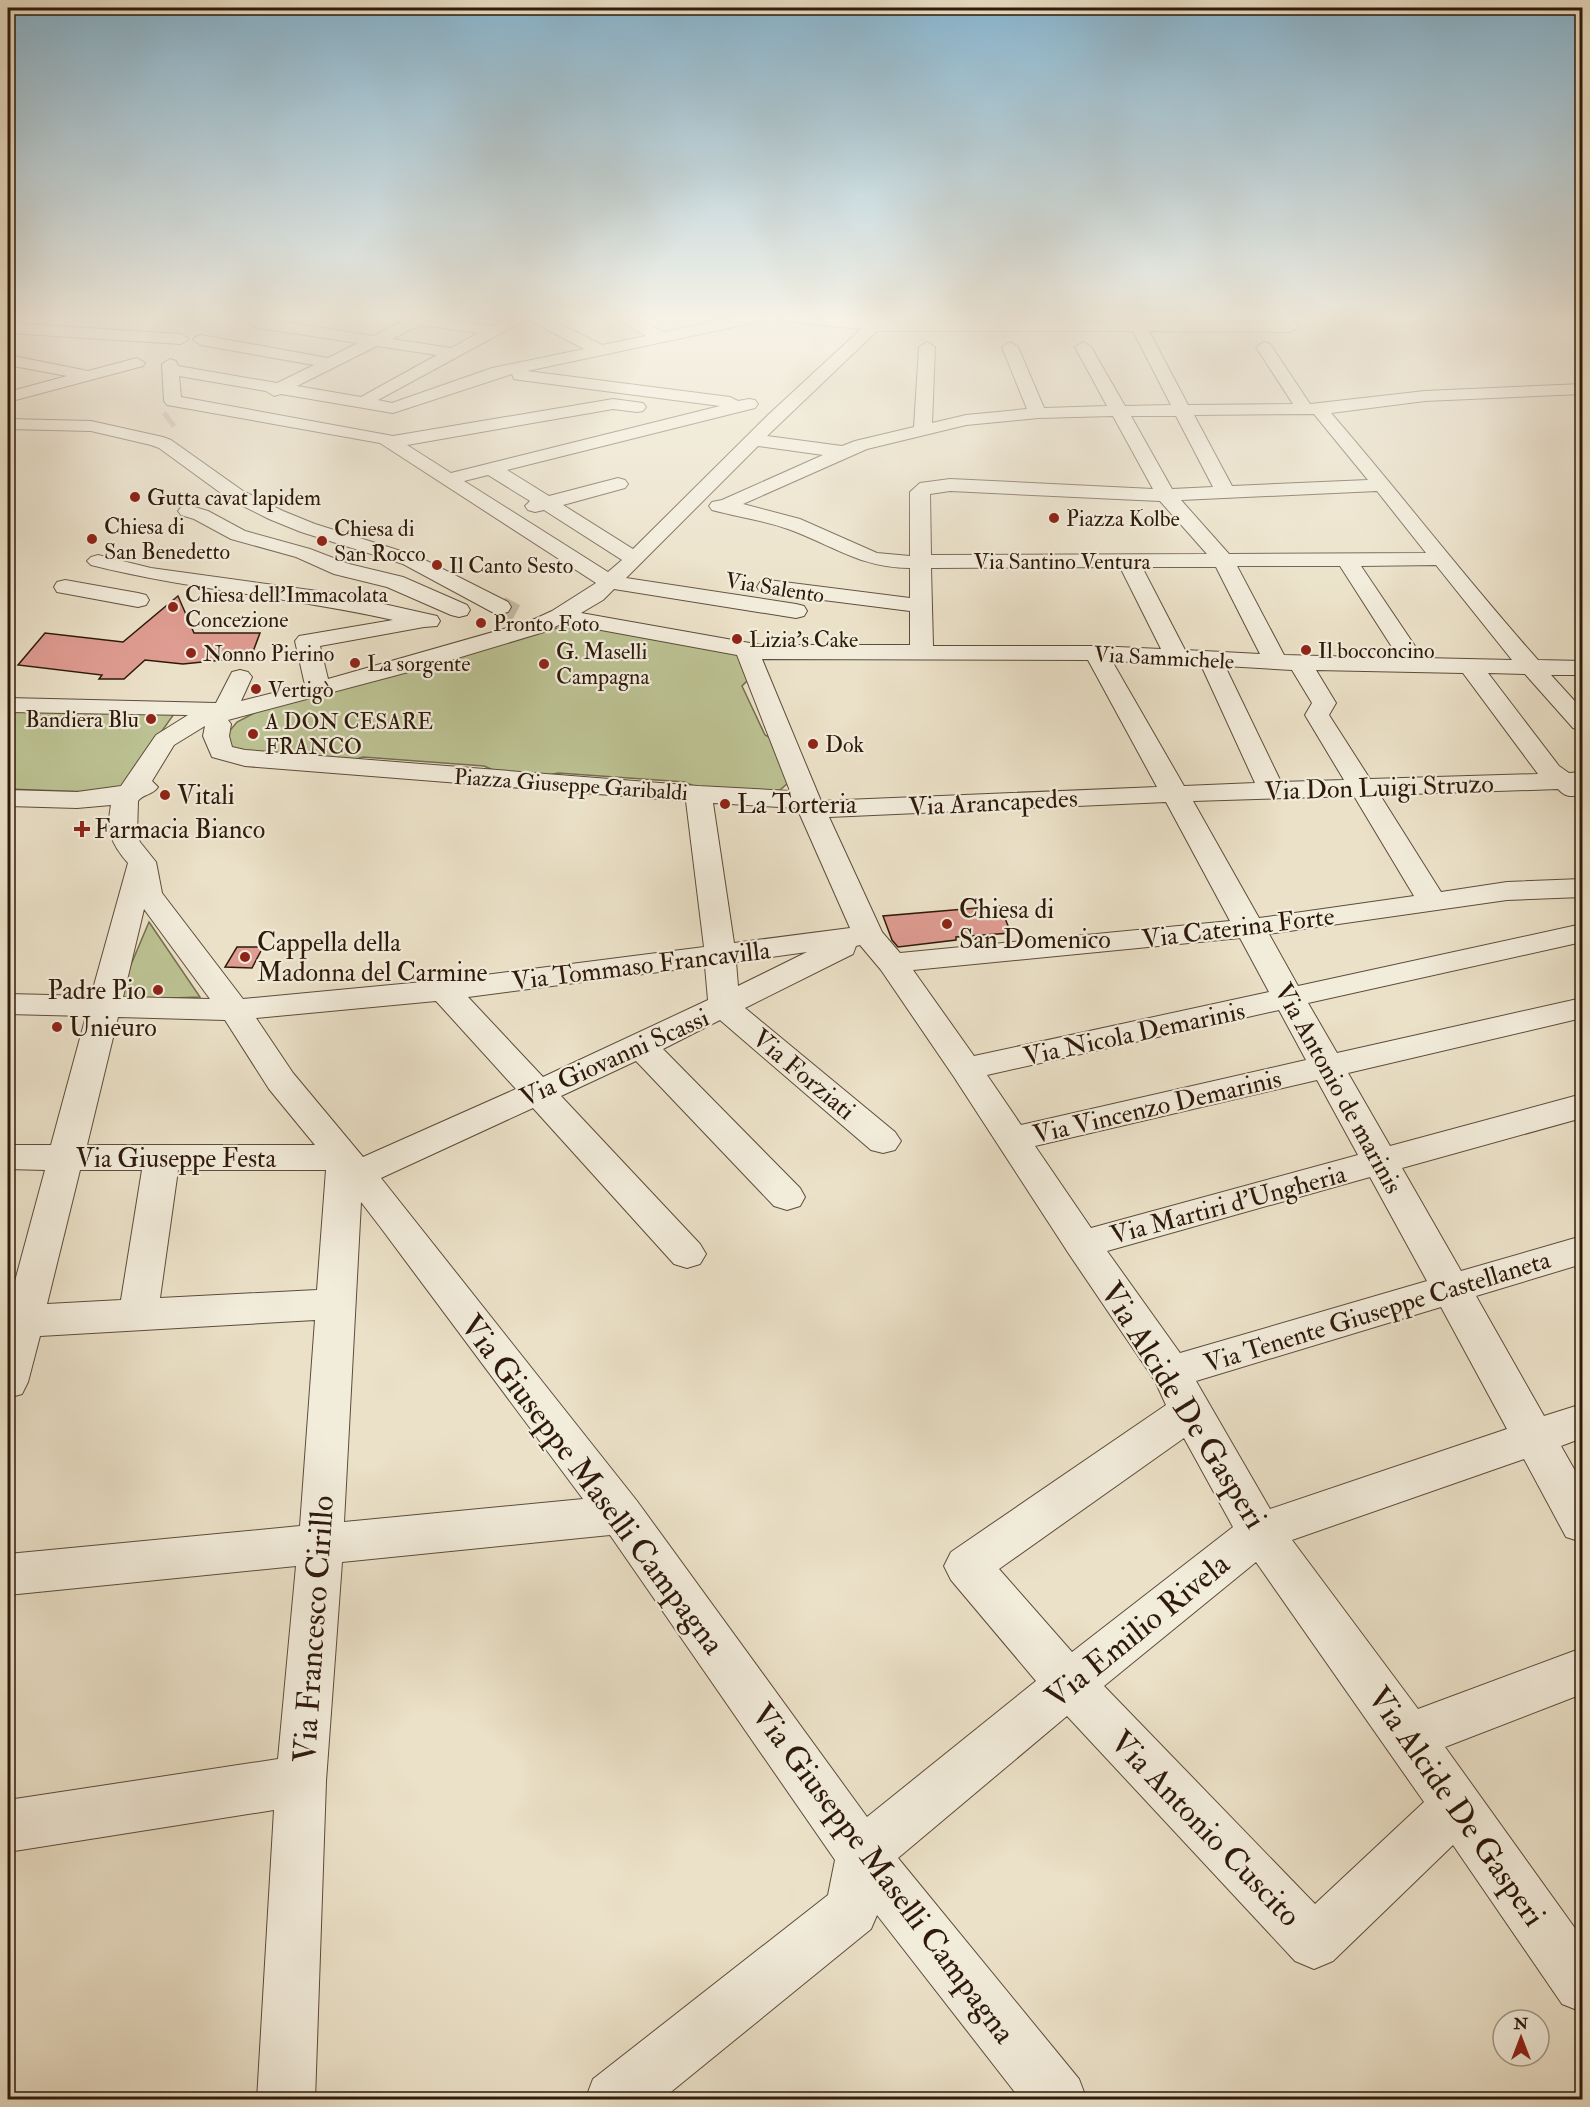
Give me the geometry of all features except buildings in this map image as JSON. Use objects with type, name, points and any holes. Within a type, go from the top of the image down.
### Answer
[{"type":"street","points":[[129,440],[173,414]]},
{"type":"street","points":[[251,414],[377,436],[393,442],[609,582],[796,611]]},
{"type":"street","points":[[316,426],[338,414]]},
{"type":"street","points":[[393,442],[553,414]]},
{"type":"street","points":[[448,479],[708,414]]},
{"type":"street","points":[[560,616],[595,595],[632,562],[780,414]]},
{"type":"street","points":[[923,428],[925,414]]},
{"type":"street","points":[[725,507],[861,445],[923,428],[966,420],[1024,414]]},
{"type":"street","points":[[1120,414],[1166,495],[1224,561],[1288,663],[1324,703],[1317,715],[1433,902]]},
{"type":"street","points":[[1184,414],[1225,492]]},
{"type":"street","points":[[1317,414],[1384,485],[1530,668],[1582,723]]},
{"type":"street","points":[[8,424],[91,426],[129,440],[165,444],[228,490],[276,515],[308,528],[410,560],[510,613]]},
{"type":"street","points":[[754,440],[843,453]]},
{"type":"street","points":[[558,452],[578,463]]},
{"type":"street","points":[[523,460],[542,472]]},
{"type":"street","points":[[491,468],[547,503],[632,562]]},
{"type":"street","points":[[504,515],[618,484],[598,474]]},
{"type":"street","points":[[562,483],[581,494]]},
{"type":"street","points":[[922,652],[918,501],[920,492],[927,487],[950,485],[1166,495],[1384,485]]},
{"type":"street","name":"Via Santino Ventura","points":[[693,503],[755,512],[783,520],[876,561],[1442,559]]},
{"type":"street","points":[[188,511],[238,534],[303,553],[342,569],[395,582],[459,610],[560,616],[753,651]]},
{"type":"street","points":[[1347,560],[1416,666]]},
{"type":"street","points":[[98,561],[151,574],[339,601],[429,621]]},
{"type":"street","points":[[1128,561],[1177,658]]},
{"type":"street","name":"Via Salento","points":[[632,562],[810,594],[920,606]]},
{"type":"street","points":[[415,591],[446,578]]},
{"type":"street","points":[[65,587],[138,600]]},
{"type":"street","points":[[753,651],[796,611],[810,594]]},
{"type":"street","points":[[318,688],[307,641],[429,621],[459,610]]},
{"type":"street","points":[[8,1383],[16,1322],[65,1158],[105,1005],[132,849],[123,813],[138,790],[176,750],[224,716],[318,688],[423,661],[510,613]]},
{"type":"street","points":[[753,651],[809,805]]},
{"type":"street","name":"Via Sammichele","points":[[753,651],[1096,653],[1288,663],[1582,668]]},
{"type":"street","name":"Via Antonio de marinis","points":[[1096,653],[1582,1523]]},
{"type":"street","points":[[1210,659],[1271,790]]},
{"type":"street","points":[[1472,667],[1550,772],[1574,781],[1582,802]]},
{"type":"street","points":[[224,716],[240,677]]},
{"type":"street","points":[[8,705],[195,708],[224,716]]},
{"type":"street","name":"Piazza Giuseppe Garibaldi","points":[[224,716],[216,736],[221,752],[245,758],[809,805]]},
{"type":"street","name":"Via Don Luigi Struzo","points":[[1175,794],[1362,786],[1574,781]]},
{"type":"street","points":[[8,798],[81,800],[138,790]]},
{"type":"street","points":[[698,794],[720,955],[724,1007]]},
{"type":"street","name":"Via Arancapedes","points":[[809,805],[1175,794]]},
{"type":"street","points":[[81,800],[132,849]]},
{"type":"street","name":"Via Alcide De Gasperi","points":[[809,805],[880,949],[966,1070],[1171,1372],[1190,1411],[1260,1532],[1582,1984]]},
{"type":"street","name":"Via Giuseppe Maselli Campagna","points":[[132,849],[148,894],[235,1010],[280,1081],[394,1218],[621,1515],[862,1854],[1058,2100]]},
{"type":"street","name":"Via Caterina Forte","points":[[880,949],[1251,928],[1507,891],[1582,888]]},
{"type":"street","name":"Via Nicola Demarinis","points":[[966,1070],[1582,933]]},
{"type":"street","name":"Via Tommaso Francavilla","points":[[8,1004],[235,1010],[444,990],[720,955],[880,949]]},
{"type":"street","name":"Via Giovanni Scassi","points":[[351,1166],[537,1091],[724,1007],[880,949]]},
{"type":"street","points":[[444,990],[687,1254]]},
{"type":"street","name":"Via Forziati","points":[[724,1007],[882,1141]]},
{"type":"street","name":"Via Vincenzo Demarinis","points":[[1013,1139],[1582,1008]]},
{"type":"street","points":[[640,1046],[787,1197]]},
{"type":"street","name":"Via Martiri d'Ungheria","points":[[1082,1244],[1582,1106]]},
{"type":"street","name":"Via Giuseppe Festa","points":[[8,1157],[162,1158],[351,1166]]},
{"type":"street","points":[[138,1315],[162,1158]]},
{"type":"street","name":"Via Francesco Cirillo","points":[[286,2100],[301,1781],[321,1543],[336,1304],[351,1166]]},
{"type":"street","name":"Via Tenente Giuseppe Castellaneta","points":[[1171,1372],[1582,1250]]},
{"type":"street","points":[[16,1322],[336,1304]]},
{"type":"street","name":"Via Antonio Cuscito","points":[[1190,1411],[967,1566],[1069,1684],[1314,1942],[1457,1806]]},
{"type":"street","name":"Via Emilio Rivela","points":[[862,1854],[1069,1684],[1260,1532],[1582,1421]]},
{"type":"street","points":[[8,1574],[621,1515]]},
{"type":"street","points":[[1408,1737],[1582,1671]]},
{"type":"street","points":[[8,1826],[301,1781]]},
{"type":"street","points":[[614,2100],[852,1910],[862,1854]]},
{"type":"green space","points":[[590,626],[737,654],[749,679],[742,686],[765,735],[775,740],[789,782],[780,790],[770,793],[698,788],[685,782],[558,773],[521,776],[484,766],[363,757],[353,760],[229,750],[227,734],[237,722],[260,710],[535,630]]},
{"type":"green space","points":[[8,710],[174,714],[118,793],[8,789]]},
{"type":"green space","points":[[149,922],[200,997],[116,1000]]},
{"type":"tunnel","points":[[167,421],[171,418]]},
{"type":"tunnel","points":[[500,607],[515,615]]},
{"type":"place","name":"Gutta cavat lapidem","points":[[135,497]]},
{"type":"place","name":"Piazza Kolbe","points":[[1054,518]]},
{"type":"place","name":"Chiesa di San Benedetto","points":[[92,539]]},
{"type":"place","name":"Chiesa di San Rocco","points":[[322,541]]},
{"type":"place","name":"Il Canto Sesto","points":[[437,565]]},
{"type":"place","name":"Chiesa dell'Immacolata Concezione","points":[[173,607]]},
{"type":"place","name":"Pronto Foto","points":[[481,623]]},
{"type":"place","name":"Lizia's Cake","points":[[737,639]]},
{"type":"place","name":"Il bocconcino","points":[[1306,650]]},
{"type":"place","name":"Nonno Pierino","points":[[191,653]]},
{"type":"place","name":"La sorgente","points":[[355,663]]},
{"type":"place","name":"G. Maselli Campagna","points":[[544,664]]},
{"type":"place","name":"Vertigò","points":[[256,689]]},
{"type":"place","name":"Bandiera Blu","points":[[151,719]]},
{"type":"place","name":"A DON CESARE FRANCO","points":[[253,734]]},
{"type":"place","name":"Dok","points":[[813,744]]},
{"type":"place","name":"Vitali","points":[[165,795]]},
{"type":"place","name":"La Torteria","points":[[725,804]]},
{"type":"place","name":"Farmacia Bianco","points":[[82,829]]},
{"type":"place","name":"Chiesa di San Domenico","points":[[947,924]]},
{"type":"place","name":"Cappella della Madonna del Carmine","points":[[245,957]]},
{"type":"place","name":"Padre Pio","points":[[158,990]]},
{"type":"place","name":"Unieuro","points":[[57,1027]]}]
